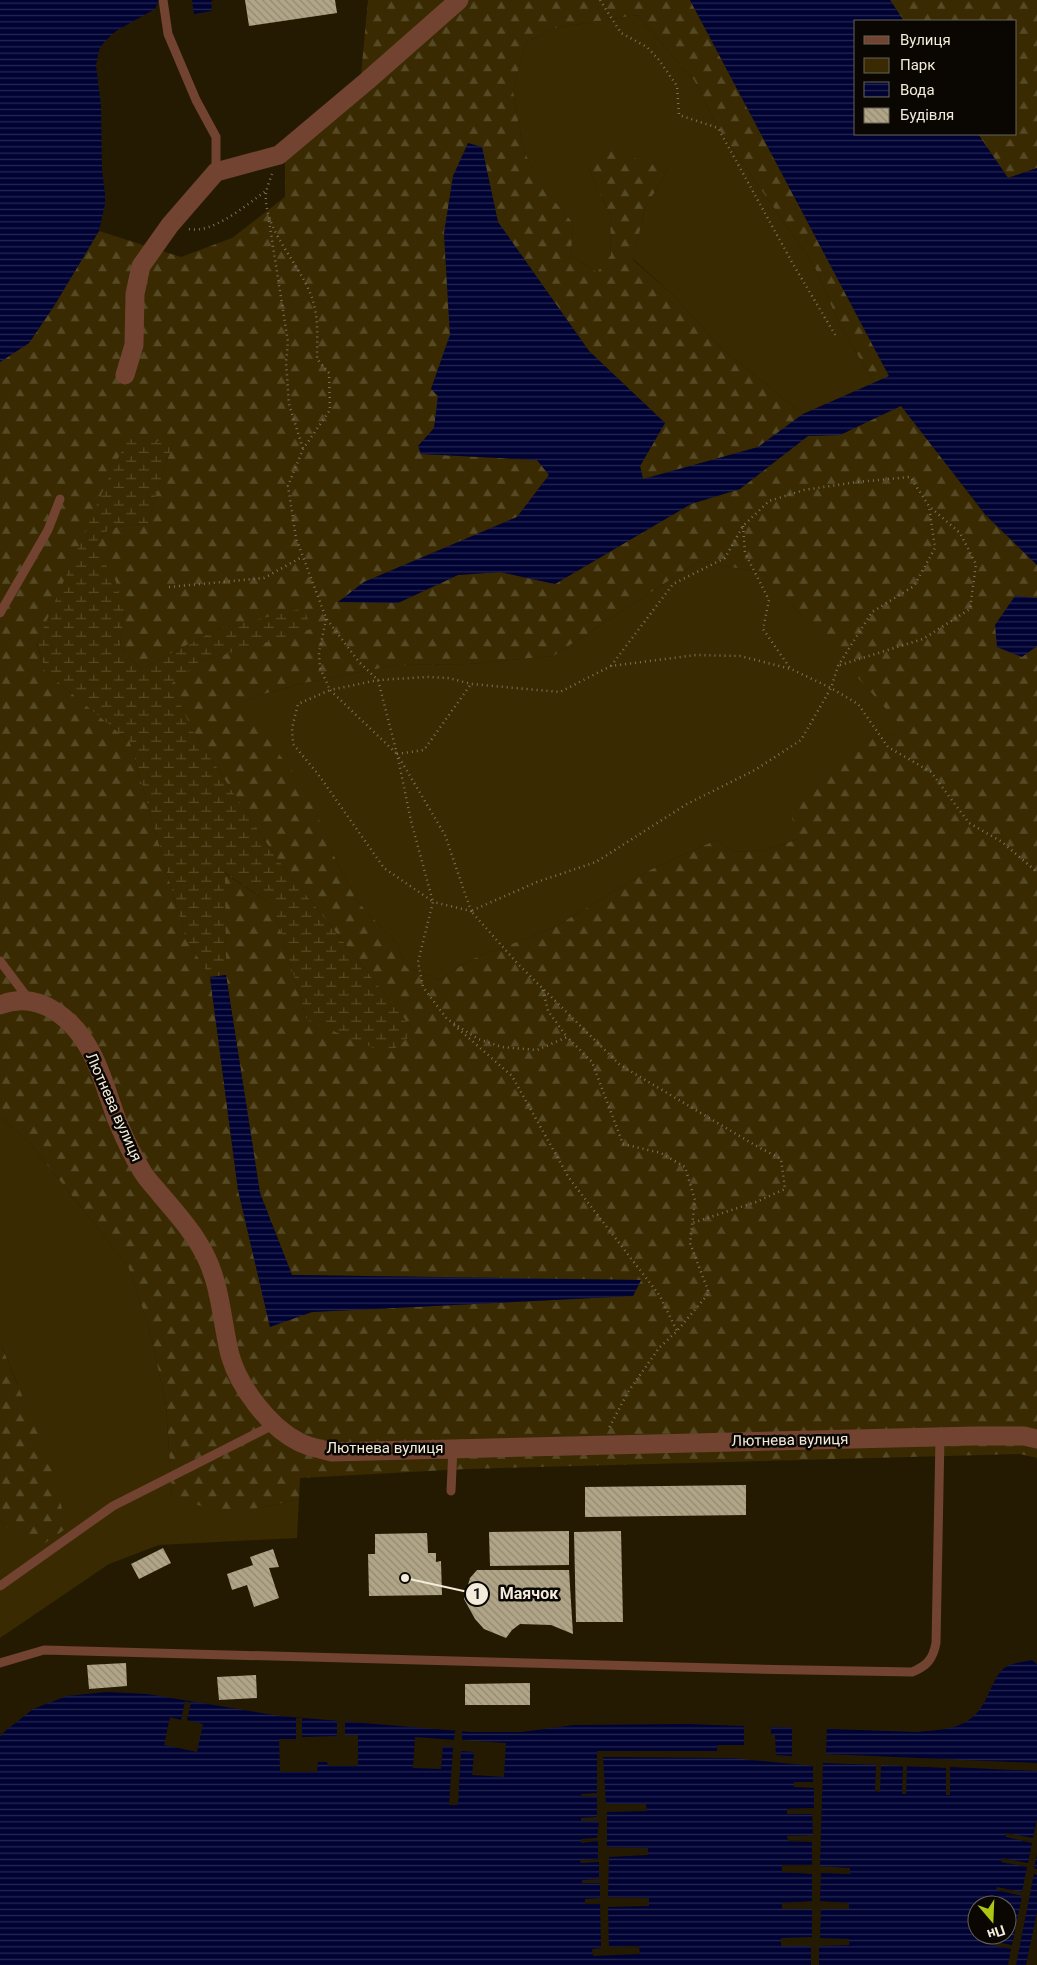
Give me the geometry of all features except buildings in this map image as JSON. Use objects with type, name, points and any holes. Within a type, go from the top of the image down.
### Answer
[{"type":"street","points":[[125,375],[134,345],[135,294],[141,266],[170,225],[216,172],[279,155],[459,0]]},
{"type":"street","name":"Лютнева вулиця","points":[[0,1005],[10,1001],[30,1001],[48,1006],[64,1017],[78,1032],[93,1055],[118,1121],[143,1174],[196,1238],[207,1259],[215,1280],[230,1357],[256,1406],[273,1425],[300,1443],[332,1452],[940,1437],[1024,1436],[1037,1439]]},
{"type":"lane","points":[[163,0],[168,34],[196,100],[216,137],[216,172]]},
{"type":"lane","points":[[0,613],[48,530],[60,499]]},
{"type":"lane","points":[[0,961],[30,1001]]},
{"type":"lane","points":[[0,1586],[113,1506],[273,1425]]},
{"type":"lane","points":[[0,1663],[44,1650],[764,1670],[912,1672],[922,1668],[929,1662],[934,1653],[936,1643],[940,1437]]},
{"type":"lane","points":[[451,1491],[452,1448]]},
{"type":"path","points":[[600,0],[621,33],[646,47],[659,60],[677,86],[680,115],[718,128],[793,264],[837,338]]},
{"type":"path","points":[[279,155],[266,191],[268,218],[288,342],[286,362],[289,404],[303,449]]},
{"type":"path","points":[[170,225],[198,231],[208,228],[266,191]]},
{"type":"path","points":[[268,218],[312,298],[317,323],[317,359],[329,373],[330,410],[303,449],[288,486],[296,538],[326,618],[359,662],[378,680],[397,754],[411,821],[433,902],[418,962],[423,987],[447,1019],[512,1076],[569,1178],[660,1296],[677,1331]]},
{"type":"path","points":[[611,666],[674,584],[724,558],[743,526],[769,501],[804,490],[910,477],[929,506],[960,533],[976,564],[970,609],[923,639],[838,666]]},
{"type":"path","points":[[929,506],[935,548],[914,586],[872,612],[838,666],[831,688],[801,740],[755,770],[688,804],[596,862],[537,882],[471,911],[433,902],[384,868],[318,774],[293,744],[292,728],[298,704],[330,690],[378,680],[449,678],[471,684],[560,692],[611,666],[705,655],[740,656],[791,669],[831,688],[858,704],[888,747],[931,772],[969,823],[1002,842],[1037,872]]},
{"type":"path","points":[[743,526],[745,552],[769,600],[763,629],[791,669]]},
{"type":"path","points":[[169,587],[264,578],[302,557]]},
{"type":"path","points":[[326,618],[319,653],[320,668],[330,690],[397,754],[446,835],[471,911],[517,963],[620,1065],[781,1159],[785,1189],[756,1202],[692,1222]]},
{"type":"path","points":[[397,754],[424,750],[471,684]]},
{"type":"path","points":[[542,988],[548,1011],[566,1037],[592,1062],[623,1144],[661,1153],[684,1167],[695,1200],[690,1243],[708,1294],[677,1331],[659,1348],[628,1392],[600,1445]]},
{"type":"path","points":[[447,1019],[478,1039],[502,1047],[537,1050],[566,1037]]},
{"type":"green space","points":[[368,0],[690,0],[889,376],[875,383],[840,326],[814,265],[718,128],[694,80],[637,15],[555,28],[526,42],[513,91],[523,148],[538,182],[573,223],[571,256],[597,272],[611,255],[610,215],[588,167],[612,150],[668,170],[645,208],[633,260],[673,295],[722,349],[803,414],[759,447],[643,480],[640,466],[665,423],[589,351],[498,222],[490,186],[444,233],[450,335],[431,389],[439,396],[434,428],[421,454],[537,460],[549,475],[517,517],[364,582],[398,603],[458,575],[500,572],[555,584],[691,504],[740,489],[808,436],[840,435],[901,405],[985,515],[1037,565],[1037,1458],[1020,1454],[466,1469],[300,1478],[299,1499],[260,1508],[214,1510],[172,1497],[166,1405],[149,1327],[128,1266],[29,1142],[0,1116],[0,362],[29,343],[54,306],[99,231],[181,257],[232,238],[285,197],[285,159],[359,96]],"holes":[[[174,442],[164,468],[148,523],[110,528],[93,545],[124,610],[120,647],[141,669],[218,629],[304,609],[310,629],[199,662],[170,683],[192,730],[275,856],[415,1032],[307,1020],[273,905],[224,873],[226,975],[260,1193],[292,1275],[641,1280],[633,1296],[312,1312],[270,1326],[238,1190],[210,977],[185,936],[130,742],[45,671],[37,644],[74,559]],[[699,561],[763,573],[906,731],[861,742],[789,807],[798,839],[766,850],[735,852],[716,840],[650,870],[553,928],[470,960],[439,980],[406,967],[398,945],[358,902],[332,852],[308,792],[240,703],[304,683],[396,665],[470,664],[553,656]]]},
{"type":"green space","points":[[890,0],[1037,0],[1037,168],[1008,178],[979,135],[1017,135],[1017,20],[903,20]]},
{"type":"green space","points":[[637,15],[694,80],[718,128],[814,265],[840,326],[875,383],[803,414],[722,349],[673,295],[633,259],[645,208],[668,170],[588,167],[610,215],[611,256],[597,272],[571,256],[573,223],[538,183],[523,148],[513,91],[526,42],[555,28]]},
{"type":"green space","points":[[128,439],[174,442],[164,468],[148,523],[110,528],[93,545],[115,579],[124,610],[120,647],[141,669],[218,629],[304,608],[311,629],[199,662],[171,684],[192,730],[275,856],[415,1032],[388,1054],[307,1020],[273,905],[225,873],[226,975],[210,977],[185,936],[130,742],[45,671],[37,643],[111,472]]},
{"type":"green space","points":[[699,561],[763,573],[907,731],[861,742],[798,839],[766,850],[735,852],[716,840],[650,870],[553,928],[470,960],[439,980],[406,967],[398,945],[358,902],[332,852],[239,703],[304,683],[396,665],[470,664],[553,656]]},
{"type":"green space","points":[[0,1116],[29,1142],[128,1266],[149,1327],[166,1405],[172,1497],[260,1508],[299,1499],[297,1538],[159,1545],[109,1564],[0,1638],[0,1519],[6,1527],[18,1385],[0,1342]]},
{"type":"green space","points":[[0,1342],[51,1466],[67,1528],[39,1547],[6,1527],[0,1519]]},
{"type":"water","points":[[0,0],[159,0],[155,9],[116,31],[104,42],[99,50],[96,65],[101,106],[102,169],[105,204],[99,231],[54,306],[29,343],[0,362]]},
{"type":"water","points":[[192,0],[214,0],[211,1],[212,11],[194,14]]},
{"type":"water","points":[[690,0],[890,0],[903,20],[854,20],[854,135],[979,135],[1008,178],[1037,168],[1037,565],[986,515],[901,406],[840,435],[808,436],[740,489],[691,504],[555,584],[500,572],[458,575],[398,603],[338,602],[364,582],[517,517],[549,475],[537,460],[421,454],[418,446],[434,428],[438,396],[431,389],[450,335],[444,233],[453,176],[468,143],[482,147],[498,222],[589,351],[665,423],[640,466],[643,479],[758,447],[803,414],[889,376]]},
{"type":"water","points":[[1015,596],[1037,598],[1037,646],[1022,657],[997,647],[995,625]]},
{"type":"water","points":[[226,975],[260,1193],[292,1275],[641,1280],[633,1296],[312,1312],[270,1327],[238,1190],[210,977]]},
{"type":"water","points":[[1032,1660],[1037,1664],[1037,1912],[1026,1965],[0,1965],[0,1737],[33,1709],[67,1696],[107,1692],[147,1694],[280,1716],[471,1732],[521,1732],[574,1725],[688,1724],[917,1732],[951,1727],[970,1719],[980,1709],[998,1675],[1012,1664]]},
{"type":"pier","points":[[185,1701],[191,1703],[187,1720],[203,1724],[197,1752],[164,1745],[170,1717],[181,1720]]},
{"type":"pier","points":[[296,1718],[302,1718],[302,1737],[337,1736],[337,1721],[345,1721],[345,1735],[358,1735],[358,1766],[328,1766],[327,1762],[318,1762],[317,1772],[280,1772],[279,1739],[296,1739]]},
{"type":"pier","points":[[744,1723],[771,1723],[771,1734],[775,1735],[776,1755],[792,1756],[792,1726],[827,1727],[826,1754],[1037,1763],[1037,1771],[950,1767],[950,1795],[946,1795],[946,1768],[907,1766],[906,1794],[902,1794],[903,1766],[881,1765],[880,1792],[875,1791],[876,1765],[823,1763],[820,1866],[850,1868],[850,1874],[821,1873],[820,1901],[849,1903],[849,1909],[821,1909],[820,1938],[850,1939],[849,1945],[819,1946],[819,1965],[811,1965],[811,1946],[781,1946],[781,1938],[812,1937],[812,1909],[782,1909],[782,1903],[812,1901],[812,1874],[782,1872],[782,1865],[812,1865],[812,1842],[788,1841],[787,1836],[813,1835],[812,1814],[787,1814],[787,1809],[814,1808],[814,1788],[794,1787],[794,1782],[813,1782],[813,1766],[732,1758],[603,1757],[606,1804],[646,1804],[647,1811],[607,1812],[607,1847],[648,1848],[648,1855],[609,1857],[608,1897],[649,1898],[649,1906],[608,1907],[609,1947],[639,1946],[640,1954],[593,1956],[592,1949],[601,1948],[600,1904],[585,1904],[585,1899],[600,1898],[600,1883],[582,1883],[582,1880],[599,1879],[599,1862],[581,1863],[580,1860],[598,1859],[598,1841],[581,1843],[581,1839],[597,1838],[599,1821],[581,1821],[581,1818],[597,1817],[597,1796],[582,1797],[581,1794],[597,1793],[597,1751],[717,1751],[718,1745],[744,1745]]},
{"type":"pier","points":[[455,1731],[462,1731],[462,1740],[506,1743],[504,1777],[472,1775],[474,1752],[461,1751],[458,1805],[449,1805],[453,1747],[443,1746],[441,1769],[413,1768],[415,1737],[454,1740]]},
{"type":"pier","points":[[1037,1819],[1037,1855],[1034,1868],[1037,1869],[1037,1875],[1034,1874],[1016,1965],[1008,1965],[1011,1949],[992,1945],[1017,1945],[1017,1920],[1022,1896],[996,1890],[997,1887],[1022,1892],[1027,1867],[1001,1862],[1002,1858],[1028,1863],[1032,1843],[1006,1837],[1006,1833],[1033,1838]]},
{"type":"place","name":"Маячок","points":[[405,1578]]}]
